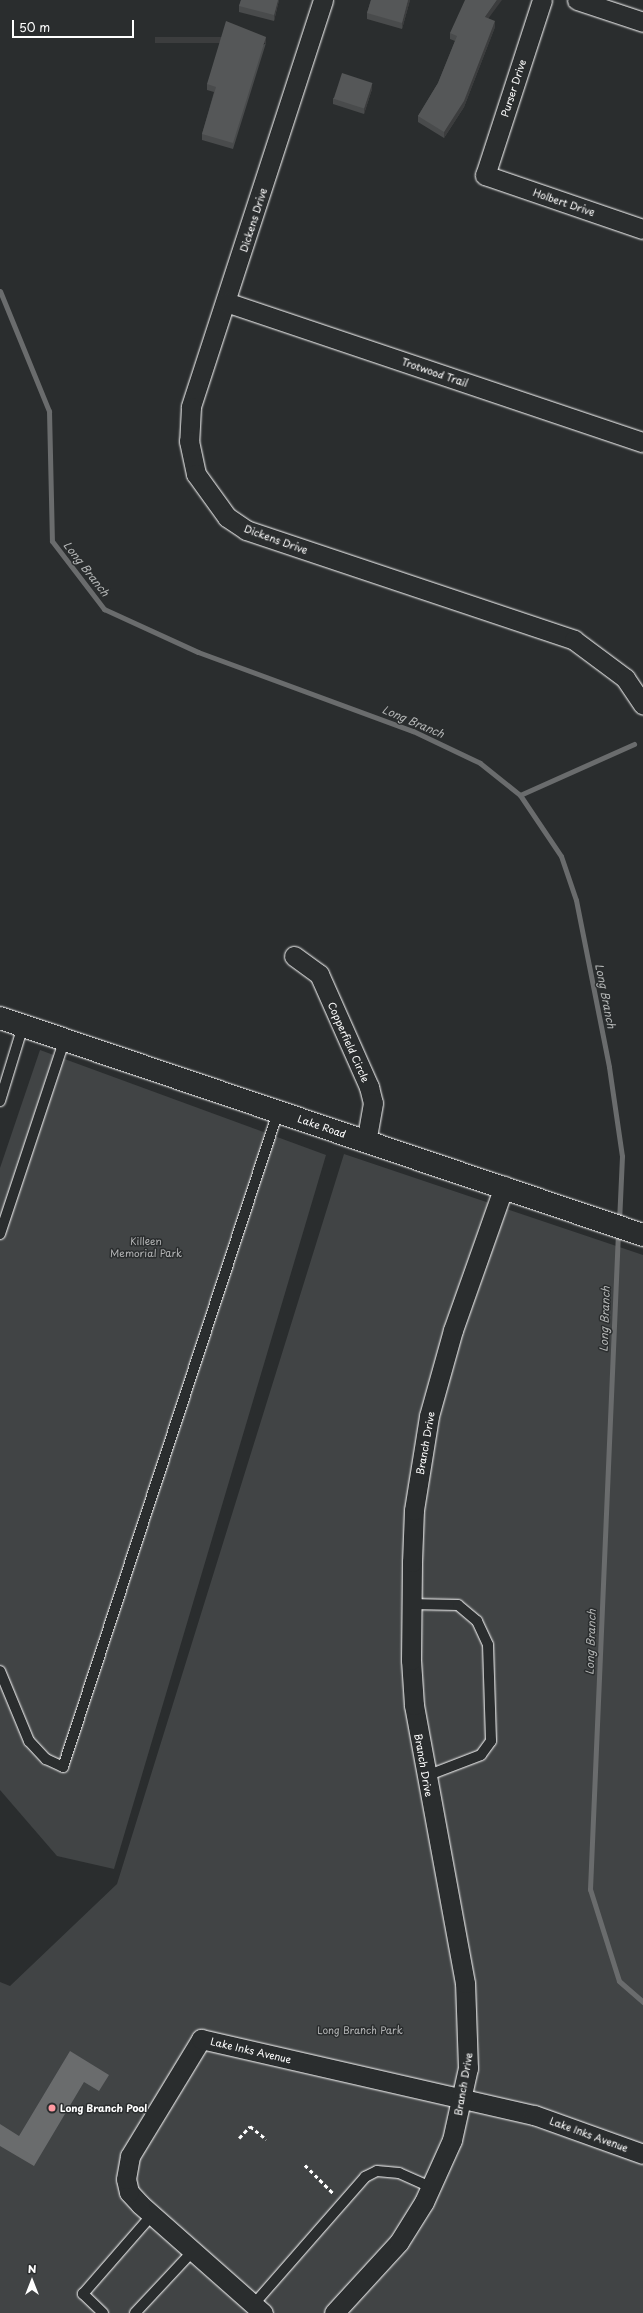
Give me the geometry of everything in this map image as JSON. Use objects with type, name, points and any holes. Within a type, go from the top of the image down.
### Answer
[{"type":"street","name":"Dickens Drive","points":[[323,0],[191,407],[189,441],[196,474],[227,517],[246,530],[574,640],[625,678],[643,705]]},
{"type":"street","name":"Purser Drive","points":[[485,175],[542,0]]},
{"type":"street","points":[[577,0],[643,22]]},
{"type":"street","name":"Holbert Drive","points":[[485,175],[643,229]]},
{"type":"street","name":"Trotwood Trail","points":[[226,302],[643,442]]},
{"type":"street","name":"Copperfield Circle","points":[[294,956],[319,974],[369,1087],[372,1103],[366,1141]]},
{"type":"street","name":"Lake Road","points":[[0,1018],[65,1038],[278,1112],[504,1186],[643,1235]]},
{"type":"street","name":"Branch Drive","points":[[334,2313],[399,2242],[432,2188],[452,2140],[463,2099],[470,2039],[466,1983],[426,1776],[414,1705],[411,1604],[414,1510],[429,1416],[453,1330],[504,1186]]},
{"type":"street","name":"Lake Inks Avenue","points":[[258,2309],[152,2215],[129,2192],[126,2166],[201,2039],[463,2099],[578,2128],[643,2154]]},
{"type":"lane","points":[[0,1101],[23,1026]]},
{"type":"lane","points":[[0,1234],[65,1038]]},
{"type":"lane","points":[[0,1671],[29,1741],[46,1759],[63,1767],[278,1112]]},
{"type":"lane","points":[[411,1604],[458,1605],[477,1621],[488,1645],[491,1741],[481,1755],[426,1776]]},
{"type":"lane","points":[[258,2309],[365,2176],[377,2171],[399,2173],[432,2188]]},
{"type":"lane","points":[[103,2313],[84,2294],[152,2215]]},
{"type":"lane","points":[[136,2313],[193,2251]]},
{"type":"path","points":[[239,2138],[250,2126],[266,2139]]},
{"type":"path","points":[[305,2165],[343,2202]]},
{"type":"green space","name":"Killeen Memorial Park","points":[[40,1050],[326,1155],[114,1869],[57,1856],[0,1790],[0,1168]]},
{"type":"green space","name":"Long Branch Park","points":[[344,1154],[643,1255],[643,2313],[0,2313],[0,1982],[10,1986],[117,1884]]},
{"type":"shaded area","name":"Long Branch Pool","points":[[70,2051],[109,2075],[99,2091],[84,2082],[34,2166],[0,2146],[0,2124],[19,2136]]},
{"type":"building","points":[[241,0],[278,0],[274,15],[239,6]]},
{"type":"building","points":[[371,0],[408,0],[402,23],[367,13]]},
{"type":"building","points":[[465,0],[497,0],[485,17],[495,21],[464,101],[444,132],[418,116],[438,83],[457,36],[450,33]]},
{"type":"building","points":[[226,21],[266,37],[233,143],[202,134],[216,87],[207,84]]},
{"type":"building","points":[[342,73],[372,83],[364,109],[334,99]]},
{"type":"waterway","name":"Long Branch","points":[[0,291],[49,411],[52,541],[104,609],[198,652],[413,731],[480,763],[520,795],[561,856],[576,900],[609,1067],[622,1156],[619,1222]]},
{"type":"waterway","points":[[520,795],[634,744]]},
{"type":"waterway","name":"Long Branch","points":[[618,1232],[590,1889],[619,1981],[643,2002]]},
{"type":"place","name":"Long Branch Pool","points":[[52,2108]]}]
